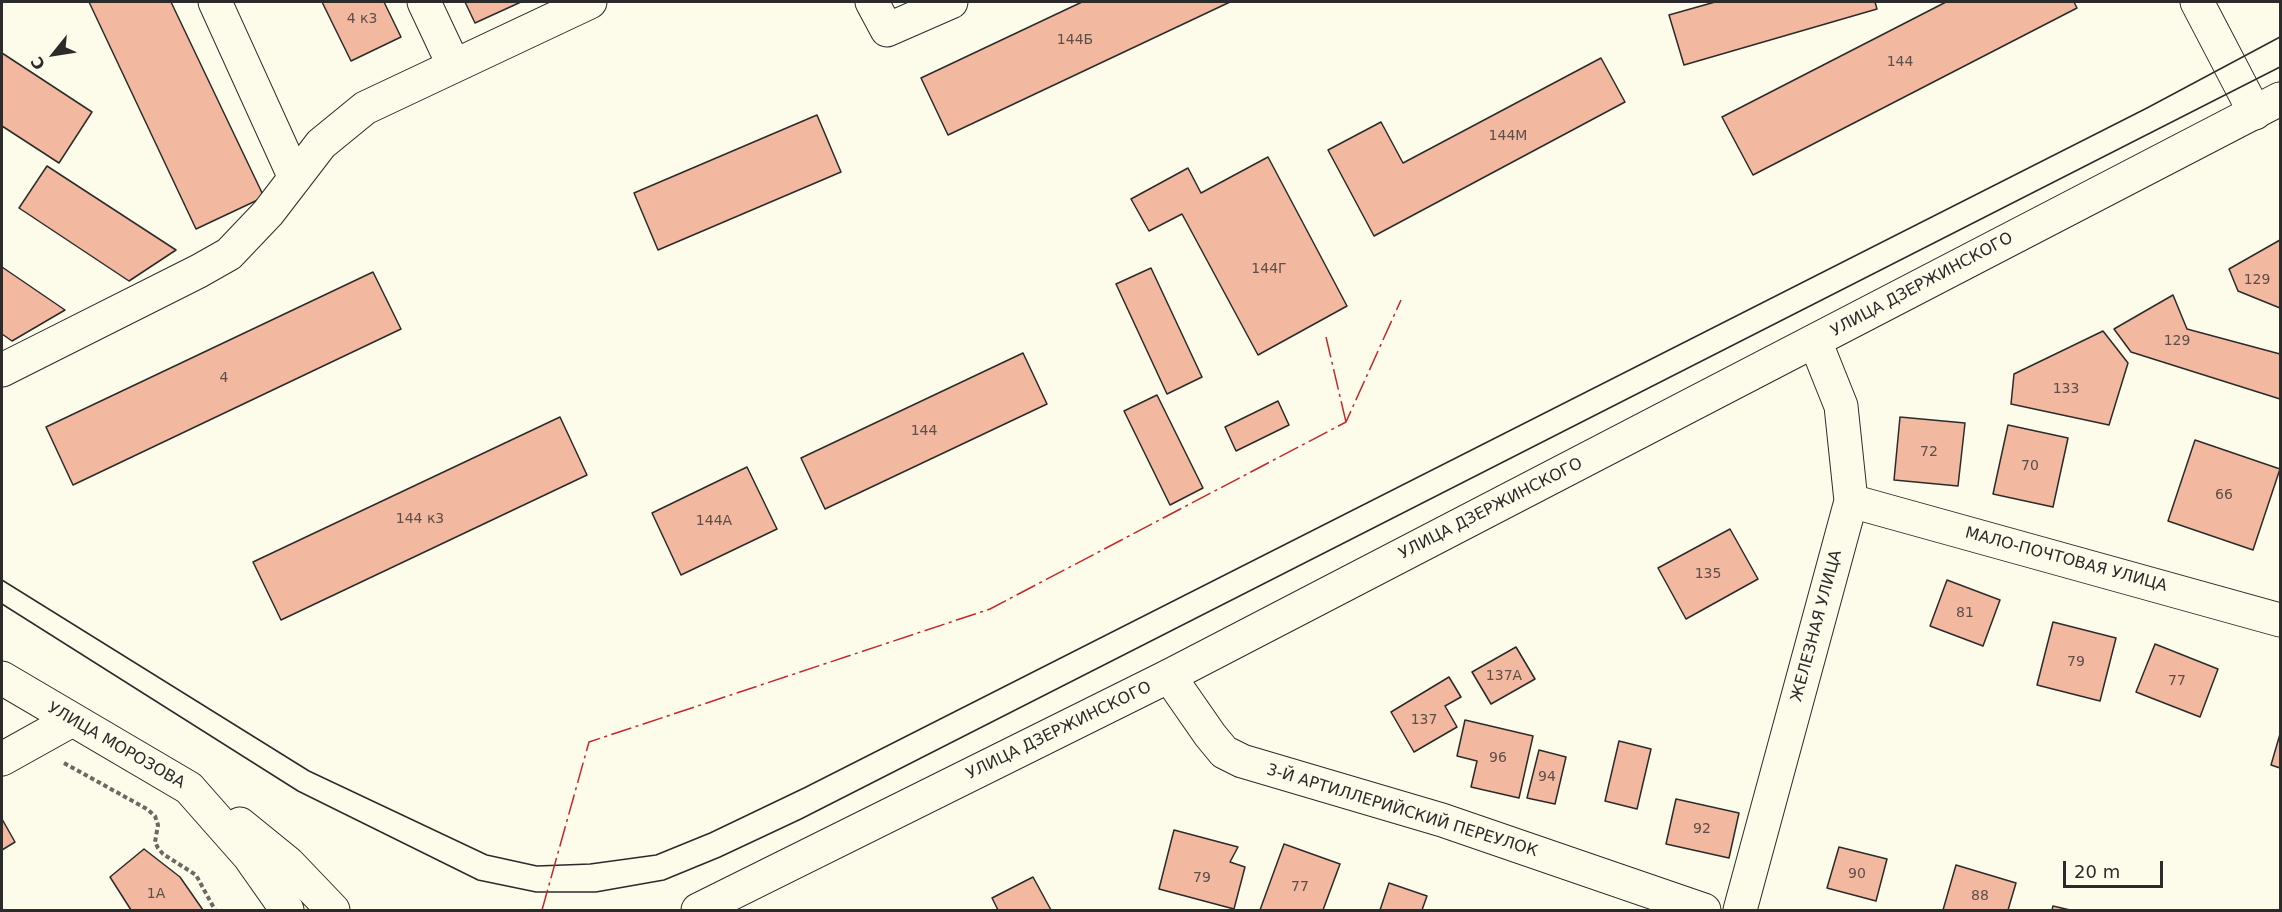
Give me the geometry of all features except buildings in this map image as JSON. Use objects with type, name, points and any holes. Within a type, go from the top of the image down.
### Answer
[{"type":"main road","points":[[215,2],[295,178]]},
{"type":"main road","points":[[424,2],[454,66]]},
{"type":"main road","points":[[2,370],[199,272],[229,254],[268,213],[321,144],[365,108],[590,2]]},
{"type":"main road","points":[[872,2],[887,30],[951,2]]},
{"type":"main road","points":[[2197,2],[2267,106]]},
{"type":"main road","name":"УЛИЦА ДЗЕРЖИНСКОГО","points":[[698,910],[1169,676],[2267,106]]},
{"type":"main road","name":"ЖЕЛЕЗНАЯ УЛИЦА","points":[[1740,910],[1851,501],[1841,406],[1815,341]]},
{"type":"main road","name":"МАЛО-ПОЧТОВАЯ УЛИЦА","points":[[1851,501],[2280,620]]},
{"type":"main road","name":"3-Й АРТИЛЛЕРИЙСКИЙ ПЕРЕУЛОК","points":[[1169,676],[1224,752],[1242,761],[1442,820],[1704,910]]},
{"type":"main road","name":"УЛИЦА МОРОЗОВА","points":[[2,678],[189,788],[249,856],[287,910]]},
{"type":"main road","points":[[2,759],[72,720]]},
{"type":"main road","points":[[189,788],[247,829],[288,863],[333,910]]},
{"type":"path","points":[[30,743],[147,809],[155,816],[158,825],[155,842],[158,848],[163,854],[196,876],[215,910]]},
{"type":"tram line","points":[[2,580],[309,771],[487,855],[537,866],[590,864],[656,855],[710,833],[804,788],[2147,108],[2280,37]]},
{"type":"tram line","points":[[2,604],[298,791],[478,880],[536,892],[596,892],[664,880],[801,819],[2280,67]]},
{"type":"power","points":[[542,910],[589,742],[990,609],[1346,422],[1401,300]]},
{"type":"power","points":[[1326,337],[1346,422]]}]
